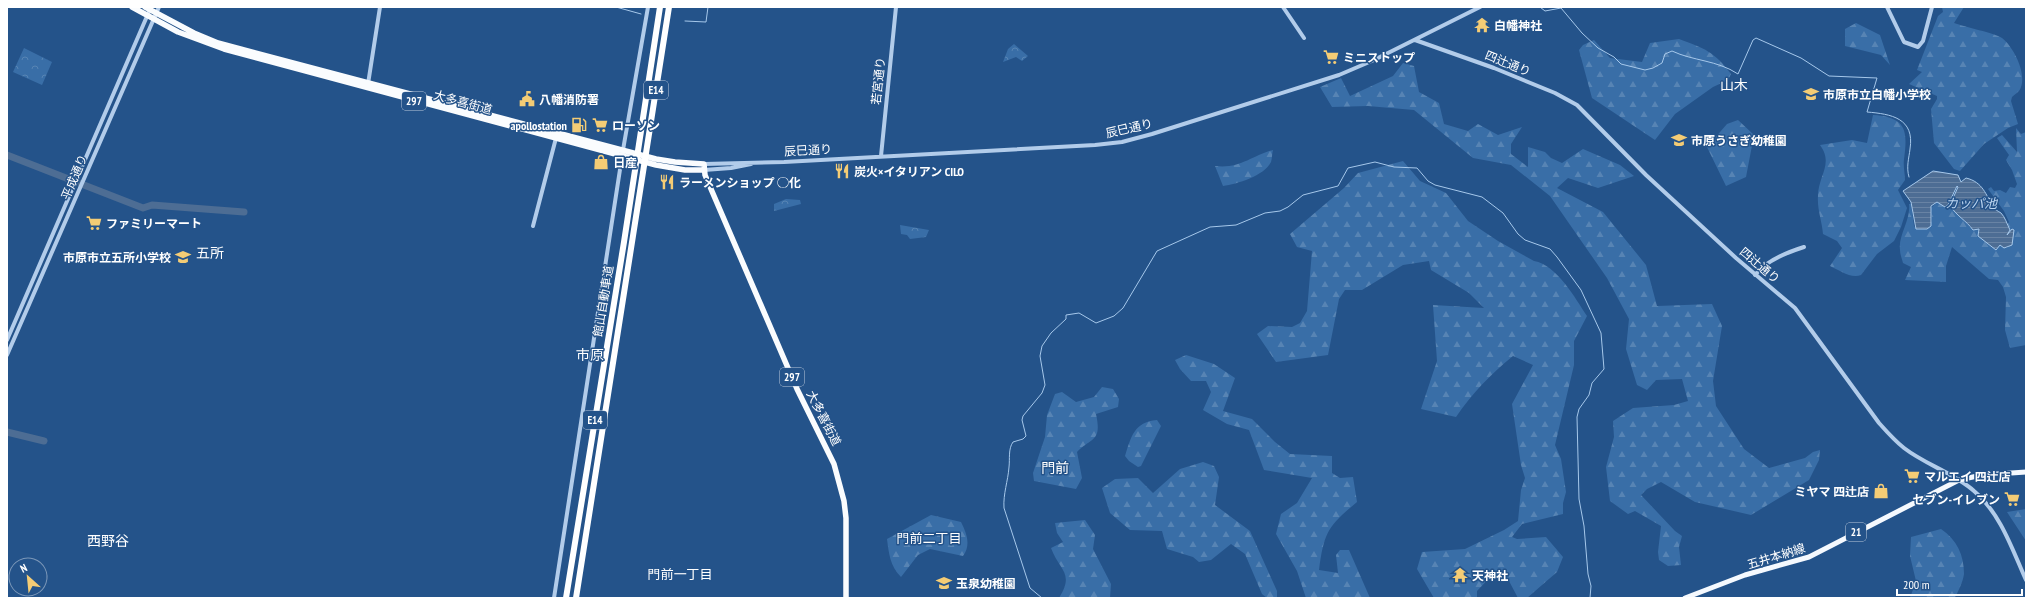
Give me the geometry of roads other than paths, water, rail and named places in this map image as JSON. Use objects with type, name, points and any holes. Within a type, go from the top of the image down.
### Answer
[{"type":"highway","name":"大多喜街道","points":[[132,7],[156,13],[194,33],[218,43],[368,82],[672,168],[704,167],[797,389],[834,464],[844,501],[846,518],[846,598]]},
{"type":"highway","name":"館山自動車道","points":[[566,598],[624,242],[660,7]]},
{"type":"highway","name":"館山自動車道","points":[[576,598],[669,7]]},
{"type":"highway","name":"大多喜街道","points":[[148,10],[154,19],[183,34],[216,47],[556,138],[623,153]]},
{"type":"main road","name":"五井本納線","points":[[1685,598],[1701,594],[1745,575],[1809,557],[1959,480],[1982,475],[2026,472]]},
{"type":"street","name":"平成通り","points":[[7,356],[159,7]]},
{"type":"street","points":[[367,88],[380,7]]},
{"type":"street","points":[[554,598],[623,153],[648,7]]},
{"type":"street","name":"若宮通り","points":[[881,156],[896,7]]},
{"type":"street","points":[[1283,7],[1304,38]]},
{"type":"street","name":"辰巳通り","points":[[704,167],[731,168],[759,163],[1095,145],[1137,139],[1339,75],[1415,40],[1480,7]]},
{"type":"street","points":[[1887,7],[1904,42],[1918,47],[1923,41],[1932,7]]},
{"type":"street","name":"平成通り","points":[[7,340],[148,10]]},
{"type":"street","name":"四辻通り","points":[[1415,40],[1500,71],[1554,93],[1577,105],[1646,175],[1755,275],[1795,308],[1879,423],[1893,439],[1906,449],[1959,480],[1974,491],[1995,515],[2026,580]]},
{"type":"street","points":[[533,226],[556,138]]},
{"type":"street","points":[[1755,275],[1762,268],[1792,251],[1804,247]]},
{"type":"water","name":"カッパ池","points":[[1933,171],[1958,175],[1961,182],[1966,178],[1972,180],[1980,186],[1993,207],[2001,213],[2005,219],[2010,230],[2007,235],[2012,229],[2014,230],[2012,245],[2004,248],[2000,245],[1996,250],[1978,236],[1979,229],[1973,230],[1955,212],[1950,205],[1958,187],[1957,186],[1948,205],[1945,207],[1937,202],[1931,206],[1931,226],[1927,229],[1916,229],[1911,202],[1903,191]]},
{"type":"waterway","points":[[616,7],[641,14]]},
{"type":"waterway","points":[[685,21],[706,22],[708,7]]},
{"type":"waterway","points":[[1540,7],[1545,11],[1561,8],[1582,33],[1598,48],[1614,57],[1621,64],[1645,70],[1662,63],[1665,54],[1672,51],[1722,66],[1738,74],[1753,40],[1756,38],[1801,58],[1829,76],[1877,78],[1867,112],[1892,116],[1905,124],[1909,130],[1911,139],[1908,166],[1909,177]]},
{"type":"waterway","points":[[7,155],[143,208],[152,205],[244,212]]},
{"type":"waterway","points":[[1042,598],[1030,588],[1004,508],[1004,503],[1010,448],[1013,442],[1023,439],[1026,436],[1022,420],[1023,416],[1042,393],[1045,385],[1040,356],[1042,346],[1051,333],[1066,319],[1066,315],[1079,313],[1096,323],[1114,316],[1123,308],[1157,251],[1210,227],[1236,225],[1265,213],[1280,211],[1288,207],[1303,195],[1338,186],[1348,168],[1375,162],[1394,167],[1417,168],[1428,181],[1435,185],[1482,197],[1503,213],[1518,234],[1525,240],[1550,249],[1581,290],[1601,333],[1604,369],[1592,383],[1589,395],[1579,409],[1577,417],[1579,499],[1584,526],[1588,574],[1591,586],[1590,598]]},
{"type":"waterway","points":[[7,432],[44,441]]},
{"type":"place","name":"白幡神社","points":[[1482,25]]},
{"type":"place","name":"ミニストップ","points":[[1331,57]]},
{"type":"place","name":"市原市立白幡小学校","points":[[1811,94]]},
{"type":"place","name":"八幡消防署","points":[[527,99]]},
{"type":"place","name":"apollostation","points":[[579,125]]},
{"type":"place","name":"ローソン","points":[[600,125]]},
{"type":"place","name":"市原うさぎ幼稚園","points":[[1679,140]]},
{"type":"place","name":"日産","points":[[601,162]]},
{"type":"place","name":"炭火×イタリアン CILO","points":[[842,171]]},
{"type":"place","name":"ラーメンショップ ◯化","points":[[667,182]]},
{"type":"place","name":"ファミリーマート","points":[[94,223]]},
{"type":"place","name":"市原市立五所小学校","points":[[183,257]]},
{"type":"place","name":"マルエイ 四辻店","points":[[1912,476]]},
{"type":"place","name":"ミヤマ 四辻店","points":[[1881,491]]},
{"type":"place","name":"セブン-イレブン","points":[[2012,499]]},
{"type":"place","name":"天神社","points":[[1460,575]]},
{"type":"place","name":"玉泉幼稚園","points":[[944,583]]},
{"type":"district","name":"山木","points":[[1734,85]]},
{"type":"district","name":"五所","points":[[210,253]]},
{"type":"district","name":"市原","points":[[590,355]]},
{"type":"district","name":"門前","points":[[1055,468]]},
{"type":"district","name":"門前二丁目","points":[[929,538]]},
{"type":"district","name":"西野谷","points":[[108,541]]},
{"type":"district","name":"門前一丁目","points":[[680,574]]}]
